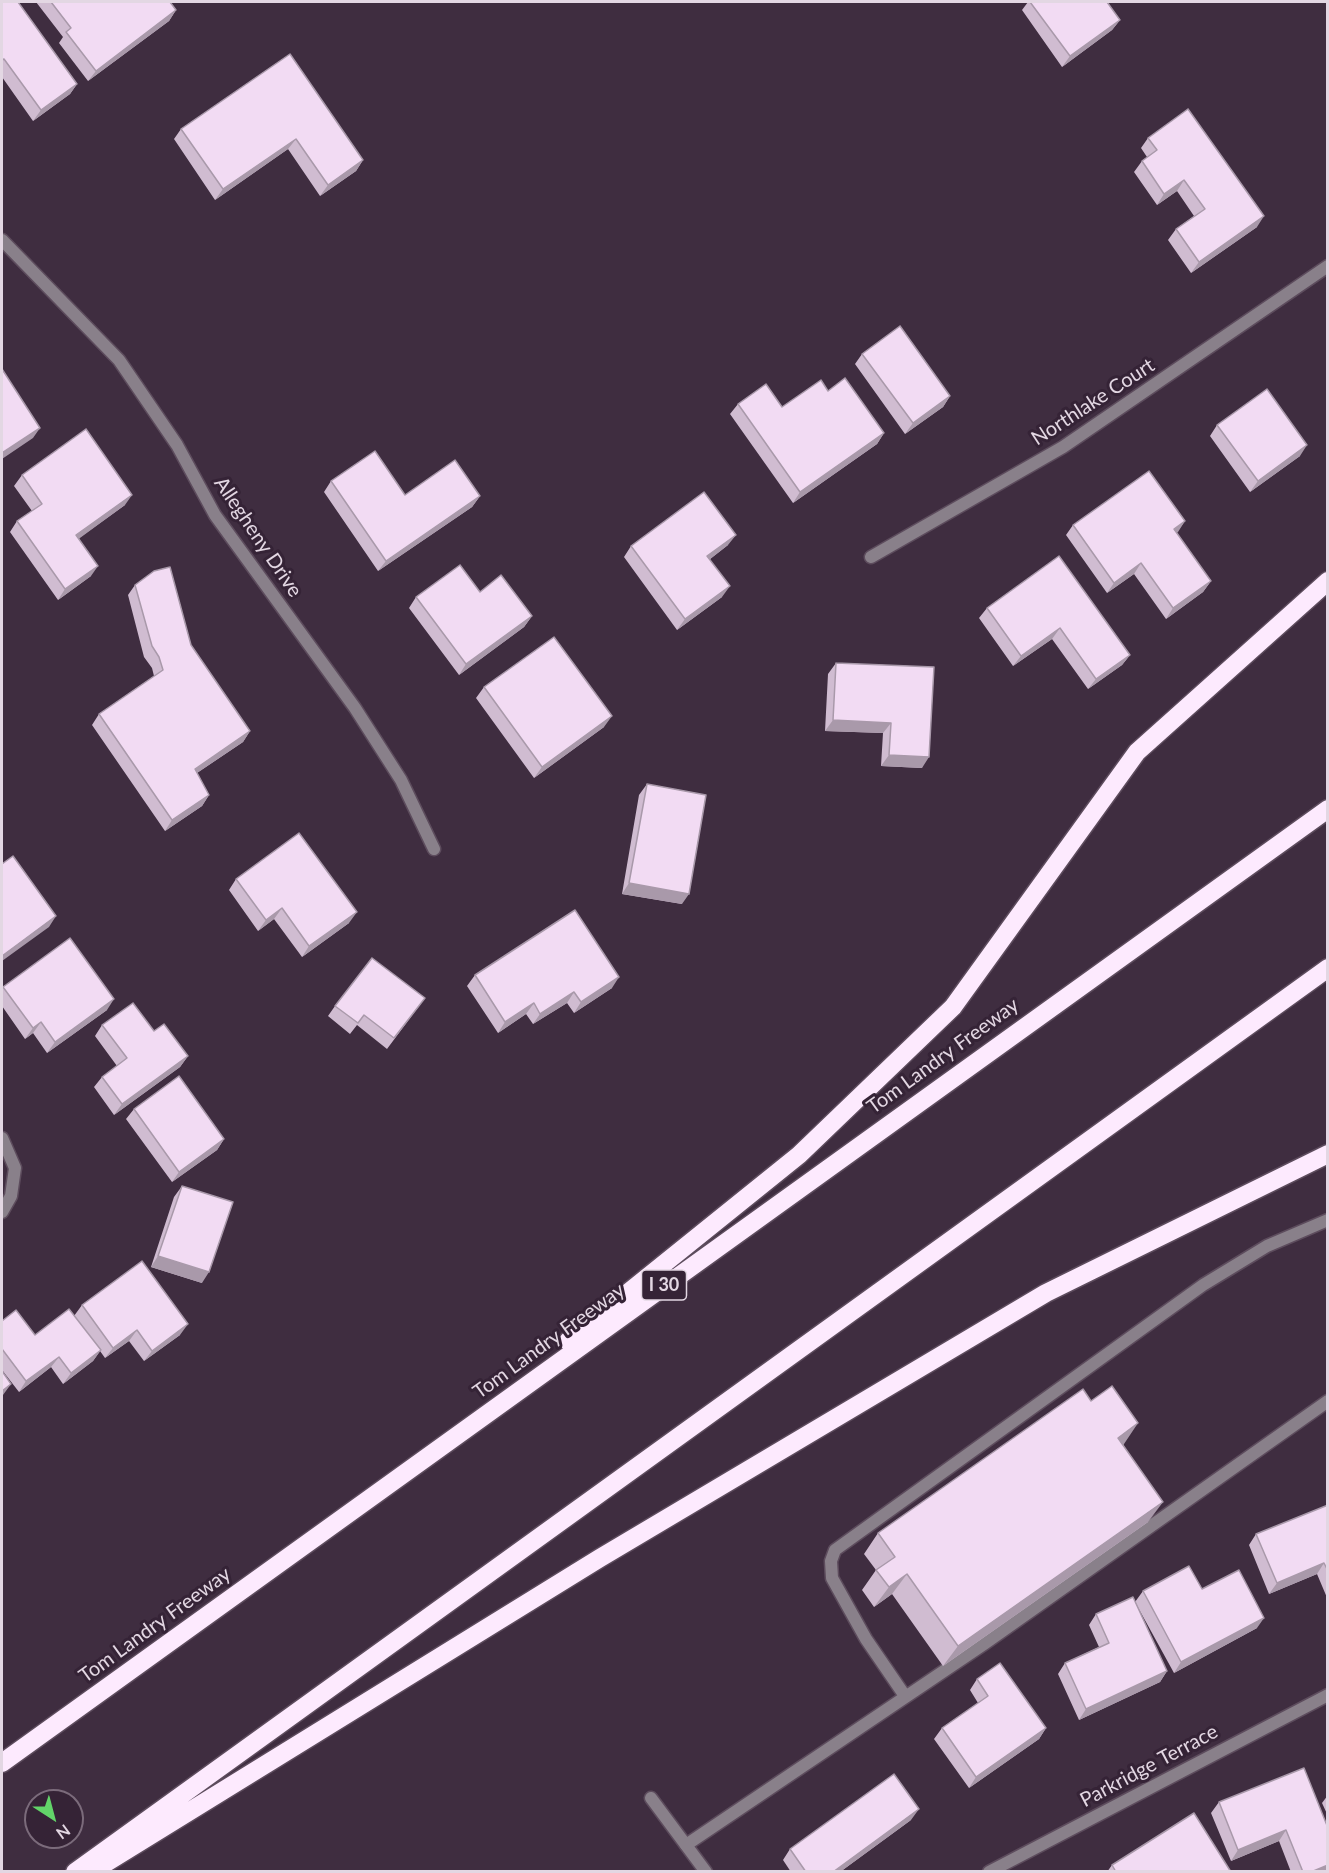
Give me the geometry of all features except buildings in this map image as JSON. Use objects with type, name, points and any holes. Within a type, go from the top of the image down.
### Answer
[{"type":"highway","points":[[379,1492],[816,1139],[952,1007],[1137,752],[1328,581]]},
{"type":"highway","name":"Tom Landry Freeway","points":[[2,1763],[1328,808]]},
{"type":"highway","points":[[75,1872],[1328,968]]},
{"type":"highway","points":[[92,1872],[600,1558],[1046,1293],[1328,1154]]},
{"type":"street","name":"Allegheny Drive","points":[[2,240],[118,360],[177,445],[214,515],[355,708],[401,780],[434,849]]},
{"type":"street","name":"Northlake Court","points":[[871,557],[1063,447],[1328,266]]},
{"type":"street","points":[[2,1138],[15,1168],[11,1197],[2,1212]]},
{"type":"street","points":[[905,1696],[866,1640],[832,1578],[831,1561],[835,1550],[1203,1285],[1267,1246],[1328,1220]]},
{"type":"street","points":[[686,1845],[994,1638],[1328,1401]]},
{"type":"street","name":"Parkridge Terrace","points":[[989,1872],[1328,1695]]},
{"type":"street","points":[[651,1798],[706,1872]]}]
